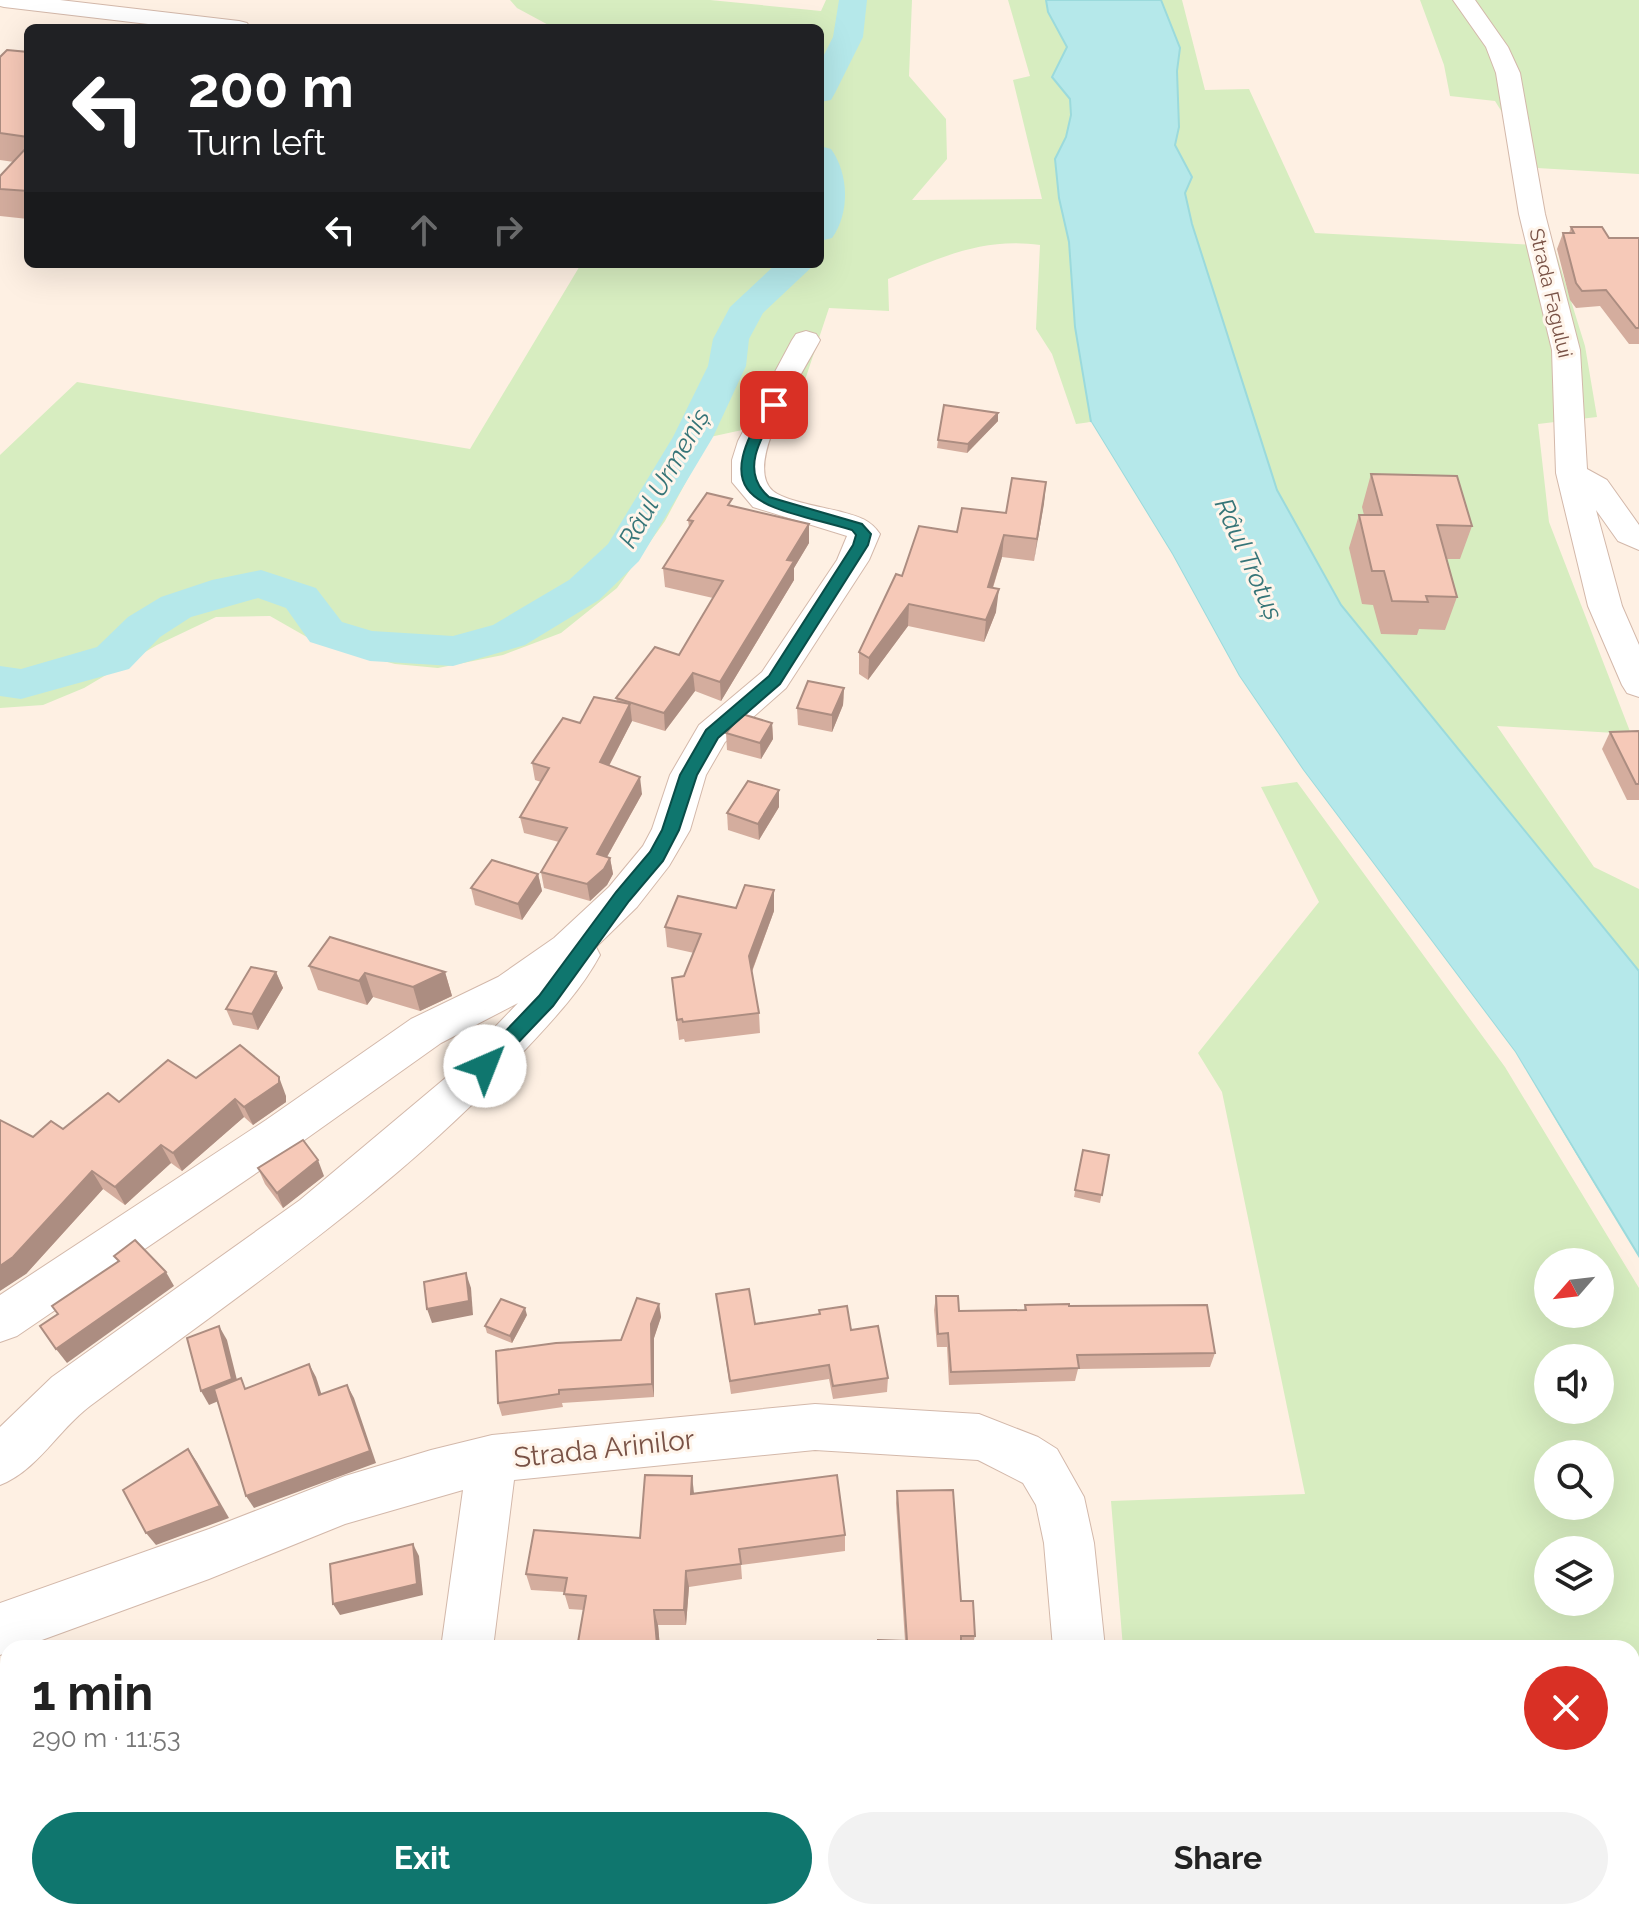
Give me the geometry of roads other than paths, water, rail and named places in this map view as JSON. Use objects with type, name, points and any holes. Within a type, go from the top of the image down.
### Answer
[{"type":"street","points":[[4,0],[61,3],[211,24]]},
{"type":"street","name":"Strada Fagului","points":[[1464,0],[1497,47],[1508,73],[1532,214],[1566,350],[1571,473],[1605,606],[1639,685]]},
{"type":"street","points":[[0,1461],[69,1393],[316,1214],[464,1087],[546,1001],[656,856],[671,830],[688,775],[712,734],[774,680],[853,560],[863,539],[864,534],[857,527],[764,500],[748,482],[747,460],[753,441],[806,340]]},
{"type":"street","points":[[1571,473],[1596,487],[1629,534],[1639,540]]},
{"type":"street","points":[[0,1321],[281,1133],[426,1031],[544,968],[623,897]]},
{"type":"street","name":"Strada Arinilor","points":[[0,1629],[209,1554],[345,1500],[492,1459],[815,1427],[979,1437],[1021,1454],[1040,1466],[1059,1497],[1069,1543],[1078,1640]]},
{"type":"street","points":[[468,1640],[492,1459]]},
{"type":"water","name":"Râul Trotuș","points":[[1046,0],[1161,0],[1180,48],[1177,71],[1179,127],[1175,145],[1192,177],[1185,193],[1192,224],[1277,490],[1341,605],[1639,971],[1639,1256],[1515,1052],[1303,770],[1239,676],[1172,554],[1091,422],[1075,327],[1069,242],[1059,198],[1055,159],[1066,137],[1071,115],[1070,99],[1052,77],[1067,47],[1048,12]]},
{"type":"waterway","name":"Râul Urmeniș","points":[[824,85],[848,37],[853,0]]},
{"type":"waterway","name":"Râul Urmeniș","points":[[824,169],[828,194],[824,218]]},
{"type":"waterway","name":"Râul Urmeniș","points":[[0,681],[21,684],[113,658],[144,627],[176,607],[227,590],[261,584],[301,598],[326,632],[370,646],[453,651],[509,635],[584,590],[624,552],[693,437],[727,366],[731,339],[748,307],[792,268]]}]
